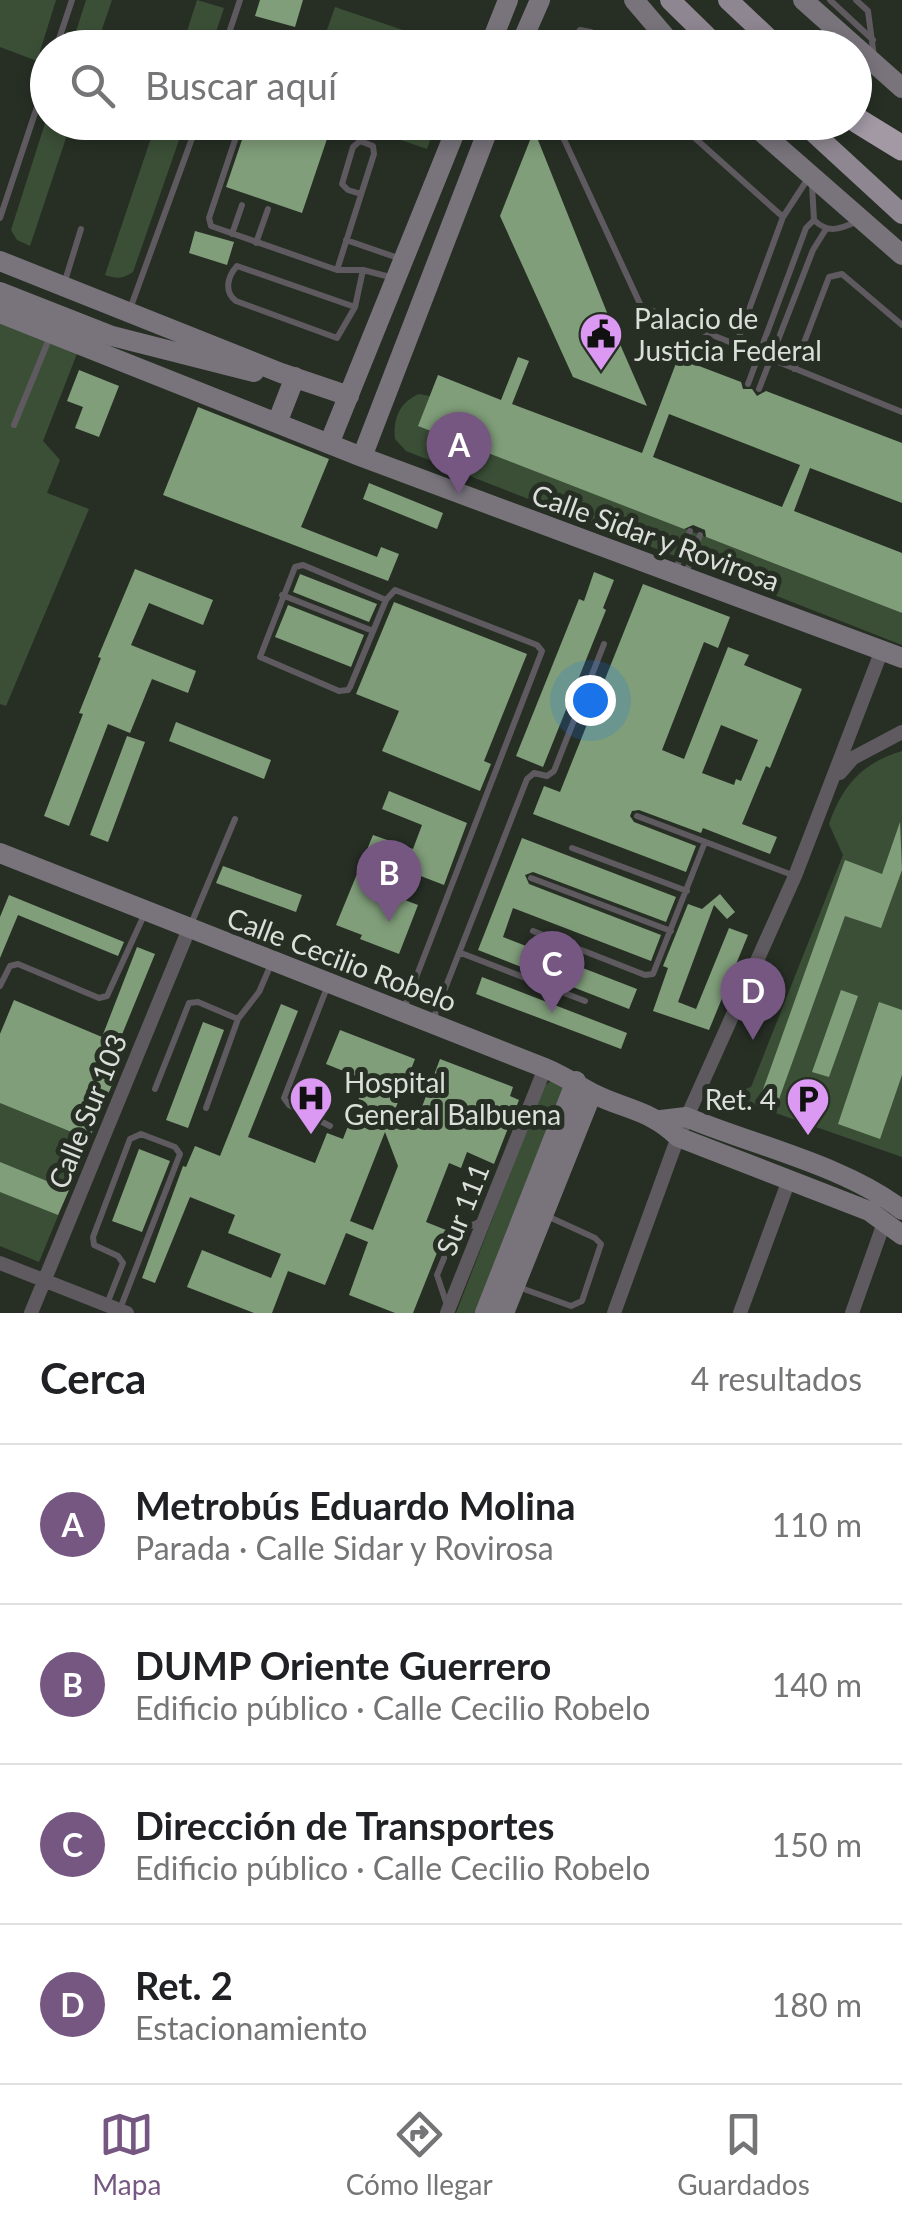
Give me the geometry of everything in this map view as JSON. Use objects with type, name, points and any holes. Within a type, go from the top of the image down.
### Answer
[{"type":"highway","points":[[872,129],[902,148]]},
{"type":"main road","points":[[670,0],[701,30]]},
{"type":"main road","points":[[728,0],[760,30]]},
{"type":"main road","points":[[872,134],[902,161]]},
{"type":"main road","points":[[822,140],[902,214]]},
{"type":"street","points":[[496,30],[508,0]]},
{"type":"street","points":[[528,30],[540,0]]},
{"type":"street","points":[[634,0],[660,30]]},
{"type":"street","points":[[804,0],[837,30]]},
{"type":"street","points":[[874,63],[902,88]]},
{"type":"street","points":[[330,444],[452,140]]},
{"type":"street","points":[[362,457],[483,140]]},
{"type":"street","points":[[771,140],[902,255]]},
{"type":"street","points":[[0,260],[349,396]]},
{"type":"street","points":[[0,292],[112,336],[254,372],[288,375]]},
{"type":"street","name":"Calle Sidar y Rovirosa","points":[[0,313],[362,457],[892,654]]},
{"type":"street","points":[[112,336],[225,402]]},
{"type":"street","points":[[277,423],[288,375]]},
{"type":"street","points":[[614,1313],[682,1127],[892,654]]},
{"type":"street","points":[[833,781],[853,758],[902,732]]},
{"type":"street","name":"Calle Cecilio Robelo","points":[[3,861],[189,928],[544,1068],[661,1120],[844,1189]]},
{"type":"street","name":"Calle Sur 103","points":[[31,1313],[189,928]]},
{"type":"street","name":"Sur 111","points":[[448,1312],[544,1068]]},
{"type":"street","points":[[504,1313],[543,1214],[584,1087]]},
{"type":"street","points":[[484,1313],[584,1087]]},
{"type":"street","name":"Calle Cecilio Robelo","points":[[682,1127],[790,1180],[882,1196],[902,1235]]},
{"type":"street","points":[[740,1313],[790,1180]]},
{"type":"street","points":[[852,1313],[893,1215]]},
{"type":"street","points":[[0,1263],[118,1309]]},
{"type":"lane","points":[[62,30],[72,0]]},
{"type":"lane","points":[[230,30],[240,0]]},
{"type":"lane","points":[[830,0],[862,30]]},
{"type":"lane","points":[[856,0],[868,11],[872,30]]},
{"type":"lane","points":[[872,31],[874,63]]},
{"type":"lane","points":[[0,218],[30,128]]},
{"type":"lane","points":[[130,311],[192,140]]},
{"type":"lane","points":[[234,140],[210,218],[211,226],[337,270],[400,270]]},
{"type":"lane","points":[[564,140],[641,306],[902,412]]},
{"type":"lane","points":[[697,140],[783,217]]},
{"type":"lane","points":[[337,270],[374,150],[360,141],[353,147],[342,184],[360,194]]},
{"type":"lane","points":[[736,345],[783,217],[810,174]]},
{"type":"lane","points":[[810,174],[814,220],[826,229],[839,229],[862,219]]},
{"type":"lane","points":[[232,234],[242,205]]},
{"type":"lane","points":[[256,243],[268,209]]},
{"type":"lane","points":[[748,384],[806,228],[814,220]]},
{"type":"lane","points":[[63,285],[81,228]]},
{"type":"lane","points":[[759,388],[813,250],[826,229]]},
{"type":"lane","points":[[346,240],[400,270]]},
{"type":"lane","points":[[355,308],[237,266],[227,288],[236,301],[338,338],[355,308],[363,270]]},
{"type":"lane","points":[[794,369],[829,277],[842,274],[902,324]]},
{"type":"lane","points":[[14,425],[51,334]]},
{"type":"lane","points":[[680,575],[690,531]]},
{"type":"lane","points":[[680,575],[700,535]]},
{"type":"lane","points":[[386,600],[299,565],[292,570],[260,657],[339,691],[350,686],[390,592],[399,590],[537,645],[542,651],[402,1012]]},
{"type":"lane","points":[[282,595],[373,631]]},
{"type":"lane","points":[[432,1023],[527,779],[554,771],[604,644]]},
{"type":"lane","points":[[637,816],[795,876]]},
{"type":"lane","points":[[189,928],[235,819]]},
{"type":"lane","points":[[533,932],[649,976],[656,970],[705,842]]},
{"type":"lane","points":[[572,848],[686,891]]},
{"type":"lane","points":[[531,878],[671,931]]},
{"type":"lane","points":[[0,986],[7,969],[14,964],[99,998],[107,996],[146,912]]},
{"type":"lane","points":[[461,953],[585,1001]]},
{"type":"lane","points":[[206,1108],[238,1019],[259,992],[273,961]]},
{"type":"lane","points":[[328,984],[284,1098],[288,1104],[330,1126]]},
{"type":"lane","points":[[155,1089],[189,1003],[198,1002],[238,1019]]},
{"type":"lane","points":[[142,1134],[174,1148],[180,1158],[118,1309],[123,1263],[118,1256],[94,1245],[93,1237],[130,1139],[142,1134]]},
{"type":"lane","points":[[515,1286],[570,1306],[582,1300],[600,1248],[599,1240],[543,1214]]},
{"type":"lane","points":[[448,1312],[438,1272],[454,1234],[485,1219]]},
{"type":"green space","points":[[0,0],[56,0],[47,30],[30,30],[30,58],[0,47]]},
{"type":"green space","points":[[86,0],[112,0],[102,30],[76,30]]},
{"type":"green space","points":[[197,0],[224,8],[217,30],[187,30]]},
{"type":"green space","points":[[335,7],[403,30],[327,30]]},
{"type":"green space","points":[[40,140],[65,140],[30,246],[17,240],[11,230]]},
{"type":"green space","points":[[150,140],[179,140],[133,272],[120,278],[105,275]]},
{"type":"green space","points":[[401,140],[430,140],[427,149]]},
{"type":"green space","points":[[0,316],[80,346],[43,441],[60,460],[47,493],[89,509],[6,706],[0,704]]},
{"type":"green space","points":[[419,394],[430,396],[419,426],[902,613],[902,645],[406,451],[395,439],[395,424],[407,401]]},
{"type":"green space","points":[[902,751],[902,1157],[747,1103],[722,1112],[718,1099],[751,1087],[843,855],[829,824],[841,798],[865,769]]},
{"type":"green space","points":[[0,1033],[114,1080],[39,1262],[0,1246]]},
{"type":"green space","points":[[551,1081],[565,1086],[479,1313],[456,1313],[544,1086]]},
{"type":"building","points":[[260,0],[303,0],[295,27],[255,16]]},
{"type":"building","points":[[242,140],[327,140],[302,213],[226,187]]},
{"type":"building","points":[[530,140],[538,140],[647,406],[573,377],[500,216]]},
{"type":"building","points":[[195,231],[234,242],[227,265],[189,253]]},
{"type":"building","name":"Palacio de Justicia Federal","points":[[518,357],[529,361],[512,404],[642,453],[678,358],[741,382],[743,389],[752,389],[757,396],[766,391],[902,443],[902,503],[810,468],[794,511],[902,553],[902,613],[706,537],[705,530],[693,525],[684,529],[418,426],[438,375],[501,400]],"holes":[[[669,414],[800,465],[782,507],[653,457]]]},
{"type":"building","points":[[79,370],[119,386],[99,437],[75,428],[83,407],[67,401]]},
{"type":"building","points":[[198,407],[329,459],[301,527],[377,557],[381,547],[399,554],[388,581],[163,495]]},
{"type":"building","points":[[369,483],[443,513],[437,529],[363,499]]},
{"type":"building","points":[[135,569],[213,600],[203,625],[149,603],[131,645],[196,671],[188,693],[152,679],[130,733],[108,724],[69,826],[44,816],[83,714],[79,713],[101,658],[98,657]]},
{"type":"building","points":[[594,572],[614,580],[603,608],[606,610],[543,767],[516,756],[579,599],[584,601]]},
{"type":"building","points":[[300,574],[377,604],[369,622],[293,592]]},
{"type":"building","points":[[643,584],[730,617],[718,648],[704,642],[662,750],[684,759],[728,647],[749,655],[744,665],[802,689],[742,824],[777,837],[770,854],[703,828],[701,833],[639,810],[632,811],[634,822],[696,846],[686,872],[533,814],[544,786],[560,792]],"holes":[[[721,725],[758,740],[741,781],[736,779],[734,785],[702,773]]]},
{"type":"building","points":[[394,602],[527,654],[484,761],[491,764],[480,791],[382,751],[399,711],[356,694]]},
{"type":"building","points":[[288,605],[364,635],[351,667],[275,637]]},
{"type":"building","points":[[176,722],[271,760],[264,779],[169,741]]},
{"type":"building","points":[[127,736],[145,742],[108,842],[90,835]]},
{"type":"building","points":[[389,791],[467,823],[444,885],[387,863],[376,889],[418,905],[399,954],[336,925],[373,835],[413,849],[422,825],[382,809]]},
{"type":"building","points":[[900,822],[902,870],[881,928],[845,916],[778,1102],[761,1095],[845,860],[882,874]]},
{"type":"building","points":[[522,838],[676,897],[666,922],[533,872],[525,875],[529,884],[661,935],[651,961],[513,908],[503,937],[637,989],[629,1009],[478,950]]},
{"type":"building","points":[[223,866],[302,895],[296,912],[216,883]]},
{"type":"building","points":[[720,894],[735,912],[727,919],[714,905],[678,1002],[696,1009],[729,928],[748,935],[709,1030],[653,1011],[668,968],[663,966],[688,904],[702,909]]},
{"type":"building","points":[[9,895],[124,942],[118,956],[18,915],[0,958],[0,917]]},
{"type":"building","points":[[137,947],[155,954],[105,1076],[114,1080],[89,1139],[0,1103],[0,1034],[14,1000],[102,1037]]},
{"type":"building","points":[[482,977],[627,1033],[621,1049],[476,994]]},
{"type":"building","points":[[841,990],[858,996],[829,1077],[812,1072]]},
{"type":"building","points":[[879,1002],[902,1010],[902,1075],[880,1139],[838,1124]]},
{"type":"building","points":[[281,1004],[298,1011],[248,1137],[315,1163],[327,1133],[343,1139],[366,1080],[326,1064],[340,1030],[415,1059],[389,1125],[420,1112],[440,1059],[513,1087],[510,1096],[519,1100],[494,1164],[467,1152],[461,1168],[449,1163],[426,1222],[446,1230],[413,1313],[395,1313],[349,1295],[368,1242],[346,1233],[325,1285],[288,1271],[272,1313],[254,1313],[187,1287],[202,1250],[271,1278],[281,1254],[228,1233],[235,1215],[190,1197],[155,1283],[142,1278],[183,1166],[186,1167],[195,1146],[220,1156]],"holes":[[[385,1132],[398,1166],[373,1230],[350,1221]]]},
{"type":"building","points":[[203,1022],[224,1030],[188,1128],[166,1120]]},
{"type":"building","points":[[139,1149],[170,1161],[142,1232],[112,1221]]},
{"type":"building","points":[[0,1162],[69,1190],[58,1215],[0,1192]]},
{"type":"place","name":"Palacio de Justicia Federal","points":[[601,372]]},
{"type":"place","name":"Metrobús Eduardo Molina","points":[[459,494]]},
{"type":"place","name":"DUMP Oriente Guerrero","points":[[389,922]]},
{"type":"place","name":"Dirección de Transportes","points":[[552,1013]]},
{"type":"place","name":"Ret. 2","points":[[753,1040]]},
{"type":"place","name":"Hospital General Balbuena","points":[[311,1136]]},
{"type":"place","name":"Ret. 4","points":[[808,1137]]}]
